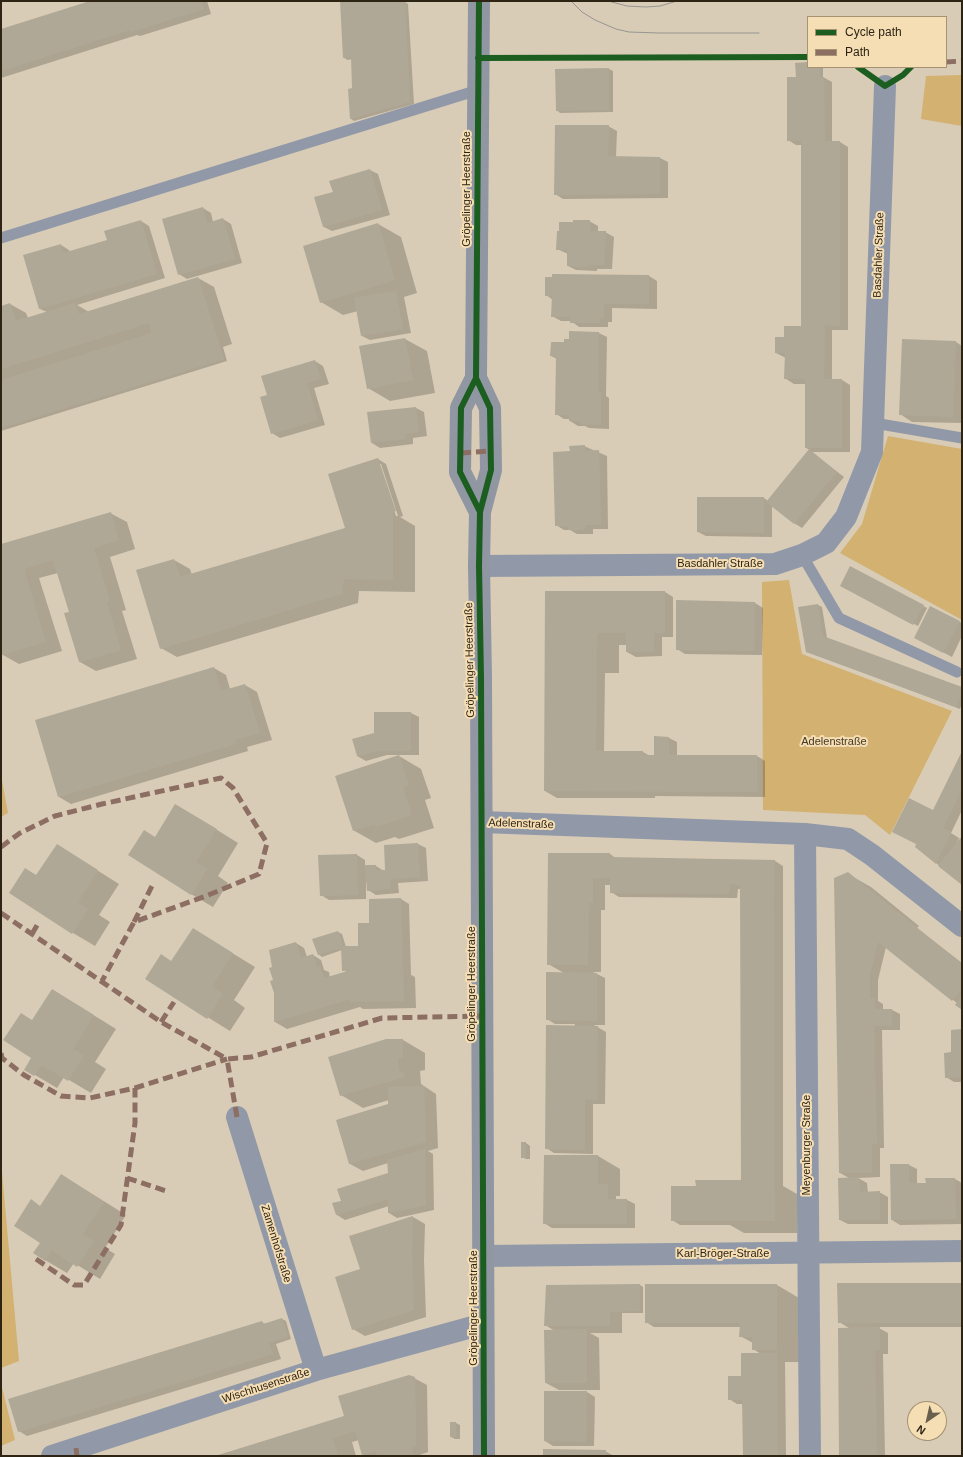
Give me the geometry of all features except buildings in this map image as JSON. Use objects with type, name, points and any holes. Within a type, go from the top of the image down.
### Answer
[{"type":"main road","name":"Gröpelinger Heerstraße","points":[[479,1],[476,378],[490,408],[491,470],[480,512],[479,566],[482,822],[484,1456]]},
{"type":"main road","name":"Gröpelinger Heerstraße","points":[[476,378],[461,408],[460,472],[480,512]]},
{"type":"street","name":"Basdahler Straße","points":[[479,566],[775,564],[802,555],[826,543],[846,517],[872,452],[885,86]]},
{"type":"street","name":"Adelenstraße","points":[[482,822],[805,834],[848,838],[872,855],[962,926]]},
{"type":"street","name":"Meyenburger Straße","points":[[805,834],[810,1456]]},
{"type":"street","name":"Zamenhofstraße","points":[[237,1117],[316,1370]]},
{"type":"street","name":"Karl-Bröger-Straße","points":[[484,1256],[962,1251]]},
{"type":"street","name":"Wischhusenstraße","points":[[52,1456],[316,1370],[483,1324]]},
{"type":"lane","points":[[1,238],[478,90]]},
{"type":"lane","points":[[874,424],[962,438]]},
{"type":"lane","points":[[802,555],[839,618],[957,672]]},
{"type":"green space","points":[[962,75],[962,126],[921,119],[926,76]]},
{"type":"green space","points":[[888,436],[962,449],[962,620],[840,553],[862,524]]},
{"type":"green space","name":"Adelenstraße","points":[[789,580],[802,654],[952,711],[890,835],[865,815],[763,810],[762,582]]},
{"type":"green space","points":[[1,775],[8,813],[1,817]]},
{"type":"green space","points":[[1,1161],[19,1361],[1,1368]]},
{"type":"green space","points":[[1,1383],[15,1440],[1,1446]]},
{"type":"tram line","points":[[571,1],[582,12],[595,20],[616,29],[629,32],[759,33]]},
{"type":"tram line","points":[[608,1],[627,6],[646,7],[660,6],[677,1]]},
{"type":"marked path","points":[[947,62],[962,61]]},
{"type":"marked path","points":[[461,453],[490,451]]},
{"type":"marked path","points":[[1,847],[20,833],[55,816],[102,804],[221,778],[233,788],[267,843],[259,874],[206,896],[134,922],[102,981]]},
{"type":"marked path","points":[[134,922],[152,886]]},
{"type":"marked path","points":[[1,913],[161,1022],[227,1059]]},
{"type":"marked path","points":[[32,934],[39,922]]},
{"type":"marked path","points":[[161,1022],[174,1002]]},
{"type":"marked path","points":[[237,1117],[227,1059],[251,1057],[382,1018],[482,1016]]},
{"type":"marked path","points":[[1,1053],[2,1058],[24,1075],[61,1096],[90,1098],[135,1088],[227,1059]]},
{"type":"marked path","points":[[36,1259],[74,1285],[84,1285],[121,1225],[135,1123],[135,1088]]},
{"type":"marked path","points":[[127,1178],[169,1192]]},
{"type":"marked path","points":[[76,1448],[77,1456]]},
{"type":"cycle path","points":[[479,1],[476,378],[490,408],[491,470],[480,512],[479,566],[481,678],[484,1456]]},
{"type":"cycle path","points":[[478,58],[807,57]]},
{"type":"cycle path","points":[[859,68],[885,86],[903,75],[910,68]]},
{"type":"cycle path","points":[[476,378],[461,408],[460,472],[480,512]]}]
